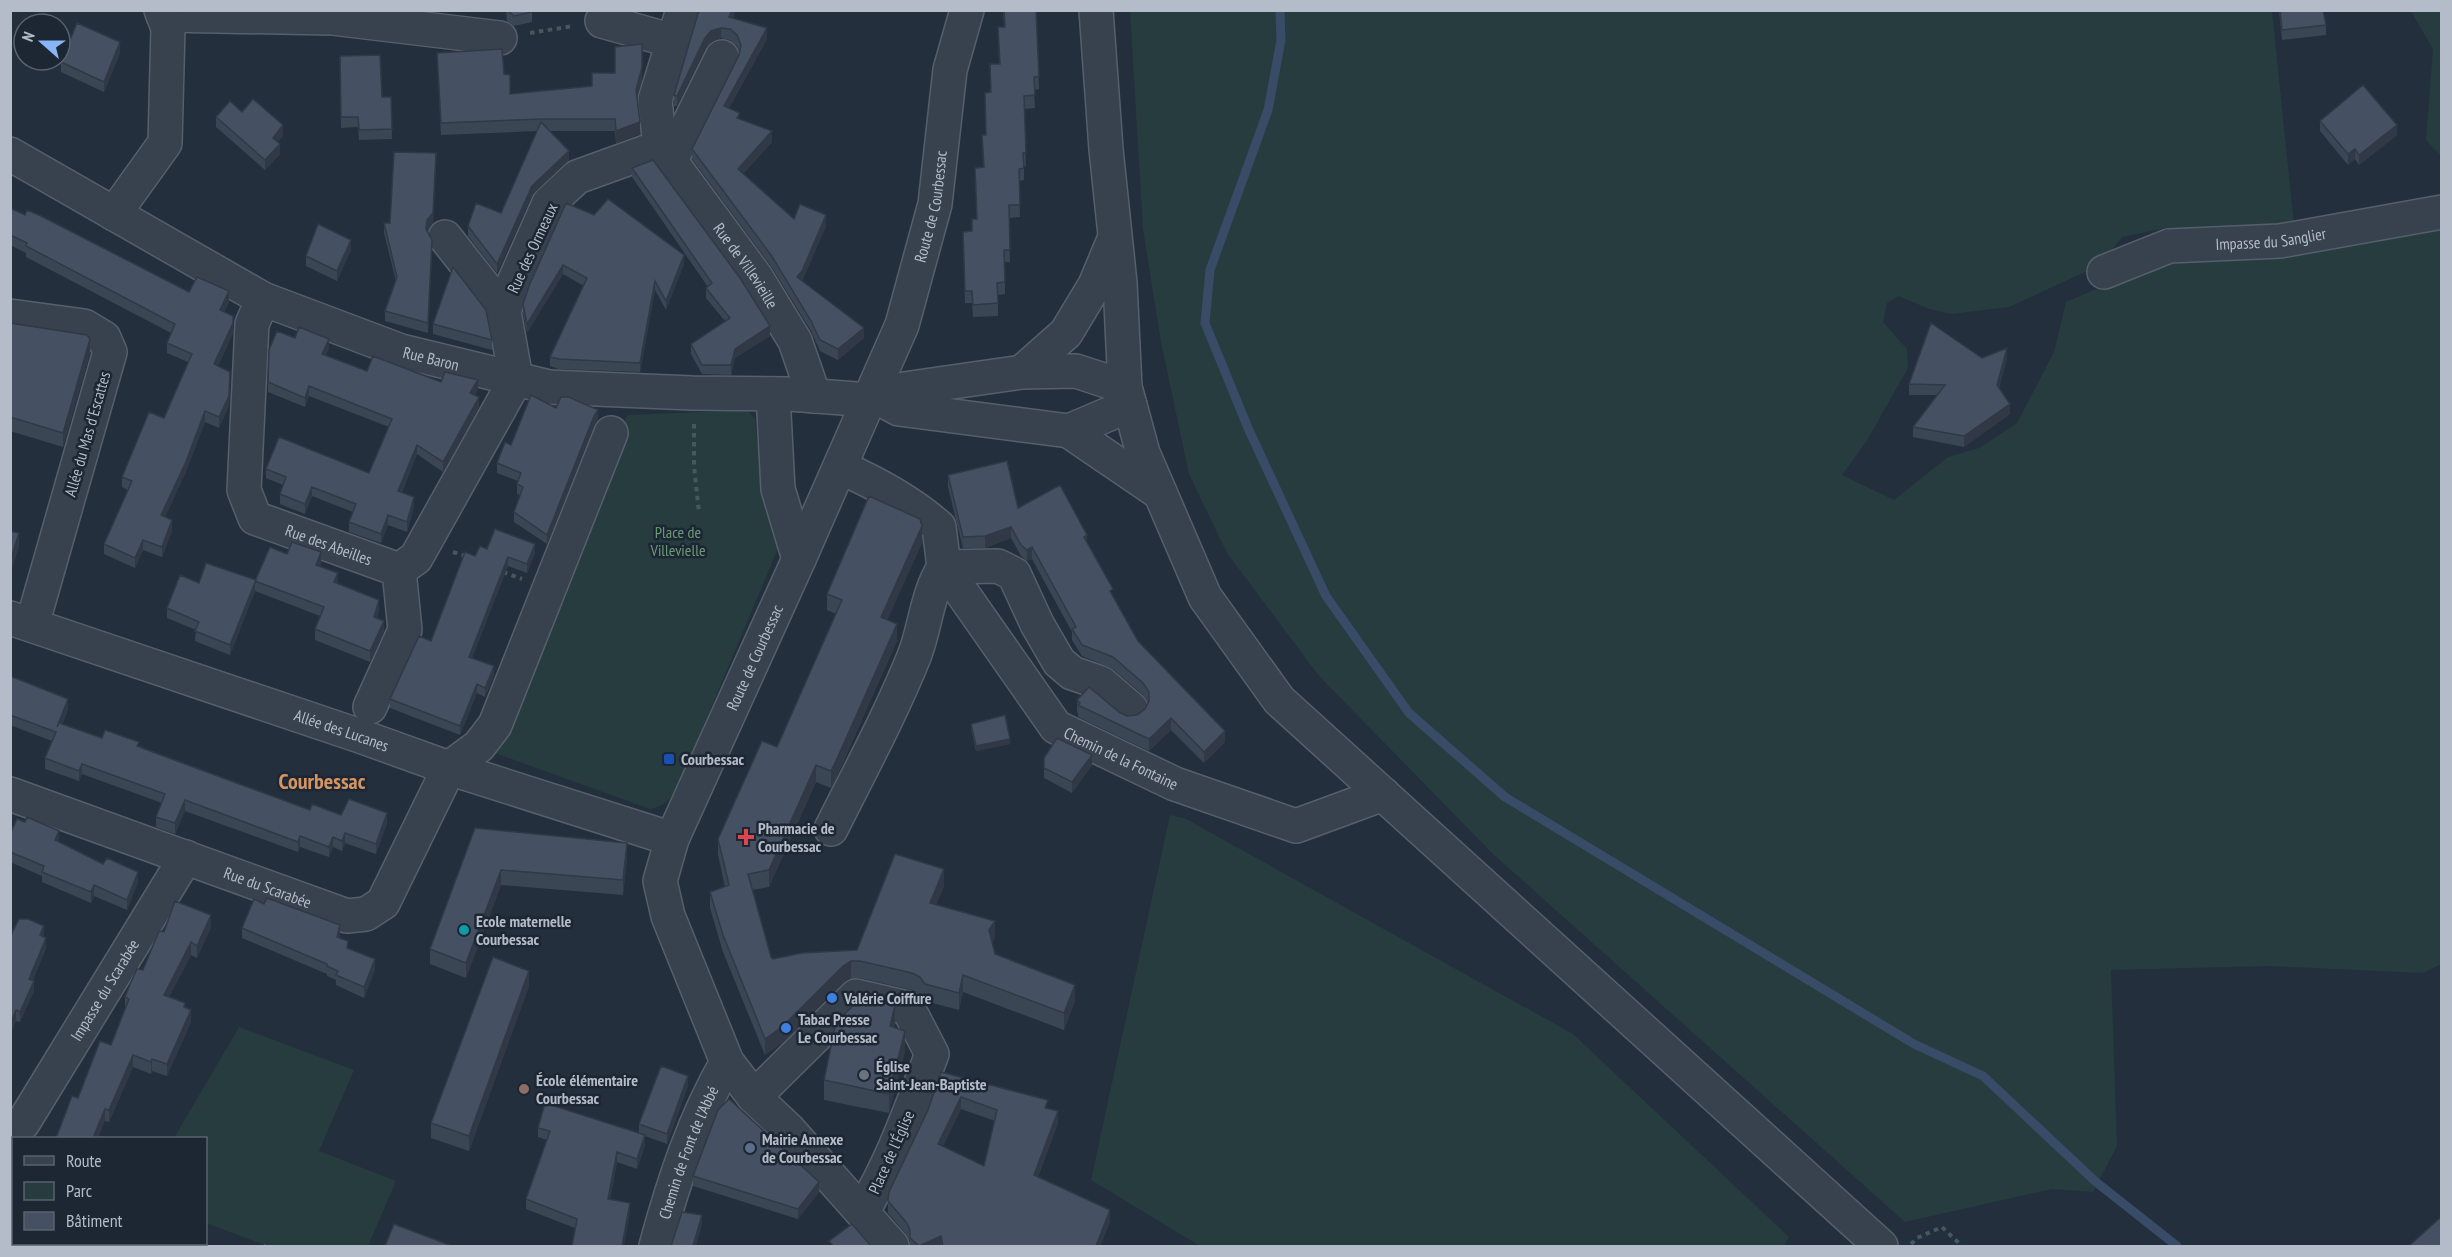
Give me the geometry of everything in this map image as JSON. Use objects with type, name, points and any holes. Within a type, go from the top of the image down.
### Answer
[{"type":"street","points":[[665,154],[655,100],[683,10]]},
{"type":"street","name":"Route de Courbessac","points":[[892,1246],[788,1129],[754,1097],[727,1062],[668,916],[660,881],[672,839],[840,467],[876,401],[902,325],[935,204],[950,70],[967,10]]},
{"type":"street","points":[[1096,10],[1120,283],[1127,396],[1143,453],[1205,597],[1279,700],[1881,1246]]},
{"type":"street","points":[[114,214],[165,143],[168,28],[162,13],[332,18],[500,38]]},
{"type":"street","points":[[602,21],[673,41]]},
{"type":"street","points":[[665,154],[722,57]]},
{"type":"street","name":"Rue des Ormeaux","points":[[516,379],[504,312],[511,289],[549,203],[577,177],[665,154]]},
{"type":"street","name":"Rue de Villevieille","points":[[665,154],[756,277],[790,332],[814,396]]},
{"type":"street","name":"Rue Baron","points":[[22,161],[263,299],[401,351],[549,387],[773,394],[876,401],[899,410],[1069,431]]},
{"type":"street","name":"Impasse du Sanglier","points":[[2104,272],[2169,246],[2280,241],[2442,212]]},
{"type":"street","points":[[445,237],[504,312]]},
{"type":"street","points":[[1022,372],[1066,333],[1095,285],[1115,237]]},
{"type":"street","name":"Rue des Abeilles","points":[[263,299],[252,324],[244,490],[255,518],[399,570]]},
{"type":"street","name":"Allée du Mas d'Escattes","points":[[10,316],[84,327],[104,338],[110,352],[21,621]]},
{"type":"street","points":[[876,401],[904,388],[1022,372],[1076,370],[1127,396]]},
{"type":"street","points":[[370,706],[405,630],[399,570],[416,558],[516,379]]},
{"type":"street","points":[[773,394],[778,489],[799,559]]},
{"type":"street","points":[[1127,396],[1069,431],[1160,493]]},
{"type":"street","points":[[449,768],[479,746],[495,725],[611,433]]},
{"type":"street","name":"Chemin de la Fontaine","points":[[840,467],[868,479],[919,509],[939,527],[944,567],[1056,727],[1175,784],[1296,826],[1383,794]]},
{"type":"street","points":[[831,829],[881,730],[916,651],[933,584],[944,567],[998,566],[1014,574],[1037,624],[1059,662],[1072,673],[1101,683],[1131,709]]},
{"type":"street","name":"Allée des Lucanes","points":[[21,621],[449,768],[672,839]]},
{"type":"street","name":"Rue du Scarabée","points":[[10,794],[347,916],[366,915],[383,903],[449,768]]},
{"type":"street","name":"Impasse du Scarabée","points":[[23,1123],[186,857]]},
{"type":"street","name":"Place de l'Église","points":[[754,1097],[855,996],[908,1008],[932,1054],[901,1135],[876,1190],[862,1212]]},
{"type":"street","name":"Chemin de Font de l'Abbé","points":[[656,1246],[669,1198],[706,1098],[727,1062]]},
{"type":"path","points":[[500,38],[602,21]]},
{"type":"path","points":[[692,393],[694,466],[699,513]]},
{"type":"path","points":[[1908,1246],[1917,1238],[1942,1227],[1962,1246]]},
{"type":"green space","points":[[1130,11],[2272,11],[2294,225],[2190,233],[2165,228],[2122,237],[2100,265],[2009,307],[1951,314],[1929,309],[1899,296],[1887,303],[1883,322],[1907,349],[1908,368],[1866,442],[1842,475],[1894,500],[1948,457],[1979,448],[2017,423],[2054,352],[2066,302],[2170,257],[2441,220],[2441,964],[2423,973],[2268,966],[2111,970],[2117,1146],[2093,1192],[2052,1189],[1905,1222],[1494,855],[1319,676],[1227,553],[1189,474],[1161,342],[1143,229]]},
{"type":"green space","points":[[2411,11],[2441,11],[2441,156],[2426,140],[2433,49]]},
{"type":"green space","name":"Place de Villevielle","points":[[747,410],[755,419],[763,489],[779,546],[679,784],[671,797],[660,806],[650,809],[492,752],[627,415]]},
{"type":"green space","points":[[1170,815],[1186,819],[1573,1034],[1789,1237],[1784,1246],[1200,1246],[1091,1180]]},
{"type":"green space","points":[[239,1027],[354,1070],[319,1151],[396,1181],[368,1246],[267,1246],[207,1223],[207,1137],[175,1137]]},
{"type":"building","points":[[507,10],[532,10],[532,12],[514,16]]},
{"type":"building","points":[[699,10],[732,10],[729,17],[767,28],[724,106],[740,113],[737,118],[772,131],[738,169],[794,219],[800,204],[826,215],[802,271],[797,277],[864,328],[838,349],[820,340],[771,255],[692,149],[739,55],[741,45],[737,35],[730,29],[721,28],[711,31],[705,38],[677,96],[674,95]]},
{"type":"building","points":[[1004,10],[1036,10],[1039,77],[1034,77],[1035,95],[1024,96],[1026,153],[1023,153],[1024,168],[1019,169],[1020,205],[1009,205],[1010,250],[1004,250],[1005,282],[997,283],[998,303],[973,305],[972,291],[965,291],[963,232],[972,231],[972,219],[977,219],[975,168],[984,167],[982,135],[986,135],[985,93],[991,92],[990,64],[1000,64],[998,27],[1005,27]]},
{"type":"building","points":[[2280,10],[2323,10],[2326,25],[2282,30]]},
{"type":"building","points":[[77,23],[120,42],[104,82],[72,67],[72,35]]},
{"type":"building","points":[[642,44],[642,67],[636,90],[640,122],[616,131],[615,119],[441,123],[437,53],[502,49],[504,74],[510,75],[510,94],[592,86],[592,73],[615,73],[615,47]]},
{"type":"building","points":[[380,55],[382,97],[391,97],[392,129],[359,130],[358,117],[341,117],[340,56]]},
{"type":"building","points":[[2363,85],[2397,125],[2359,155],[2355,149],[2348,154],[2320,121]]},
{"type":"building","points":[[253,99],[283,125],[273,138],[280,144],[265,160],[216,117],[230,101],[242,112]]},
{"type":"building","points":[[541,122],[569,151],[532,186],[497,264],[468,226],[476,203],[501,213]]},
{"type":"building","points":[[394,152],[436,153],[433,213],[427,220],[426,229],[432,240],[428,323],[385,311],[397,277],[384,223],[390,223]]},
{"type":"building","points":[[653,160],[740,278],[770,326],[735,349],[731,365],[702,365],[691,344],[730,318],[706,288],[712,283],[632,168]]},
{"type":"building","points":[[608,199],[684,255],[666,301],[655,281],[640,363],[550,357],[587,278],[563,265],[527,324],[523,304],[529,286],[566,203],[594,215]]},
{"type":"building","points":[[10,208],[25,215],[27,210],[41,216],[189,292],[197,277],[229,291],[220,310],[233,316],[233,323],[214,364],[230,372],[229,396],[219,417],[205,411],[185,464],[161,515],[172,520],[162,547],[143,540],[135,558],[104,544],[132,481],[122,477],[149,412],[164,418],[192,354],[167,343],[175,324],[26,246],[27,243],[10,235]]},
{"type":"building","points":[[318,224],[351,240],[337,271],[306,256]]},
{"type":"building","points":[[453,267],[486,310],[492,340],[433,324]]},
{"type":"building","points":[[10,323],[87,335],[90,339],[63,433],[10,417]]},
{"type":"building","points":[[1931,323],[1982,358],[2007,348],[1997,385],[2010,404],[1964,436],[1913,427],[1945,385],[1909,384]]},
{"type":"building","points":[[299,327],[329,339],[322,354],[367,371],[373,356],[441,382],[445,372],[478,380],[470,393],[479,397],[443,462],[417,445],[398,491],[414,497],[407,522],[388,515],[381,534],[349,522],[356,504],[312,487],[305,504],[280,494],[286,477],[266,469],[279,437],[369,473],[392,419],[309,386],[305,398],[268,382],[269,350],[277,331],[295,338]]},
{"type":"building","points":[[531,395],[556,408],[561,397],[569,397],[598,410],[547,535],[514,512],[523,487],[517,484],[521,473],[497,463],[505,442],[511,445]]},
{"type":"building","points":[[1007,461],[1018,508],[1060,485],[1087,535],[1084,537],[1113,589],[1110,591],[1138,641],[1225,731],[1204,752],[1171,718],[1149,739],[1078,705],[1080,703],[1077,700],[1089,687],[1119,712],[1127,716],[1137,715],[1145,709],[1149,701],[1149,692],[1143,683],[1113,657],[1082,645],[1072,629],[1076,627],[1032,547],[1027,550],[1021,545],[1011,527],[985,536],[963,537],[948,475]]},
{"type":"building","points":[[869,496],[920,519],[922,526],[881,617],[897,624],[831,771],[816,765],[769,870],[748,874],[771,957],[773,959],[802,953],[857,950],[895,854],[944,869],[930,903],[995,921],[989,930],[995,954],[1075,985],[1064,1013],[963,975],[959,993],[925,984],[920,977],[912,973],[851,961],[843,966],[782,1027],[765,1039],[723,935],[710,892],[729,885],[718,839],[762,741],[777,747],[842,600],[827,594]]},
{"type":"building","points":[[495,529],[535,544],[527,564],[508,557],[469,657],[494,666],[485,688],[477,684],[460,726],[390,699],[419,636],[431,641],[465,552],[475,556],[480,546],[487,549]]},
{"type":"building","points":[[10,531],[19,533],[10,561]]},
{"type":"building","points":[[292,542],[321,552],[316,565],[338,573],[334,582],[379,600],[374,617],[384,621],[370,651],[315,629],[324,607],[255,581],[270,547],[287,554]]},
{"type":"building","points":[[206,563],[256,580],[230,645],[195,631],[199,622],[167,608],[180,575],[199,583]]},
{"type":"building","points":[[10,676],[68,699],[57,727],[59,723],[102,738],[105,730],[139,742],[137,746],[310,810],[312,804],[341,815],[349,799],[387,813],[376,844],[345,833],[342,841],[333,837],[329,847],[300,836],[298,842],[185,800],[175,823],[156,817],[165,794],[82,764],[79,771],[45,758],[56,732],[10,715]]},
{"type":"building","points":[[1005,715],[1010,739],[976,746],[971,724]]},
{"type":"building","points":[[1057,738],[1092,755],[1072,782],[1044,768],[1044,758]]},
{"type":"building","points":[[27,817],[59,831],[55,840],[103,864],[107,858],[138,872],[127,900],[94,885],[91,892],[42,872],[44,866],[10,852],[10,834],[17,819],[25,822]]},
{"type":"building","name":"Ecole maternelle Courbessac","points":[[475,828],[627,843],[623,880],[501,870],[466,963],[430,949]]},
{"type":"building","points":[[267,898],[340,925],[337,937],[348,941],[347,948],[375,959],[364,987],[336,975],[338,971],[327,964],[242,928],[254,899],[264,904]]},
{"type":"building","points":[[175,901],[211,915],[197,946],[191,942],[164,995],[185,1003],[184,1007],[191,1010],[167,1064],[152,1059],[151,1062],[133,1055],[109,1110],[105,1109],[93,1137],[56,1137],[72,1096],[78,1098],[100,1041],[111,1045],[129,999],[125,997],[137,969],[143,970],[159,931],[164,932]]},
{"type":"building","points":[[19,919],[28,919],[44,926],[40,935],[46,938],[29,979],[34,981],[20,1012],[16,1010],[10,1025],[10,937]]},
{"type":"building","points":[[493,957],[529,971],[469,1136],[431,1123]]},
{"type":"building","name":"Église Saint-Jean-Baptiste","points":[[862,997],[895,1005],[890,1026],[905,1031],[889,1094],[824,1080],[836,1022]]},
{"type":"building","points":[[661,1066],[688,1076],[667,1134],[639,1124]]},
{"type":"building","points":[[941,1072],[1048,1100],[1045,1108],[1058,1111],[1034,1175],[1110,1210],[1096,1246],[943,1246],[941,1236],[919,1246],[910,1238],[910,1230],[906,1222],[888,1201],[889,1192],[928,1110]],"holes":[[[961,1097],[997,1110],[984,1166],[938,1144]]]},
{"type":"building","points":[[729,1099],[819,1182],[798,1209],[693,1176],[718,1110]]},
{"type":"building","points":[[545,1103],[645,1135],[637,1159],[617,1152],[608,1199],[630,1203],[622,1246],[572,1246],[577,1219],[526,1199],[550,1131],[538,1128]]},
{"type":"building","points":[[10,1195],[12,1196],[12,1239],[10,1238]]},
{"type":"building","points":[[682,1212],[702,1215],[693,1246],[671,1246]]},
{"type":"building","points":[[2442,1216],[2442,1246],[2409,1246]]},
{"type":"building","points":[[394,1224],[452,1246],[385,1246]]},
{"type":"building","points":[[852,1224],[871,1246],[833,1246],[829,1241]]},
{"type":"building","points":[[26,1245],[138,1245],[137,1246]]},
{"type":"waterway","points":[[1280,10],[1281,40],[1268,110],[1210,270],[1205,323],[1248,428],[1326,596],[1409,713],[1505,797],[1914,1044],[1983,1076],[2096,1182],[2177,1246]]},
{"type":"place","name":"Courbessac","points":[[669,759]]},
{"type":"place","name":"Pharmacie de Courbessac","points":[[746,837]]},
{"type":"place","name":"Ecole maternelle Courbessac","points":[[464,930]]},
{"type":"place","name":"Valérie Coiffure","points":[[832,998]]},
{"type":"place","name":"Tabac Presse Le Courbessac","points":[[786,1028]]},
{"type":"place","name":"Église Saint-Jean-Baptiste","points":[[864,1075]]},
{"type":"place","name":"École élémentaire Courbessac","points":[[524,1089]]},
{"type":"place","name":"Mairie Annexe de Courbessac","points":[[750,1148]]},
{"type":"district","name":"Courbessac","points":[[322,781]]}]
